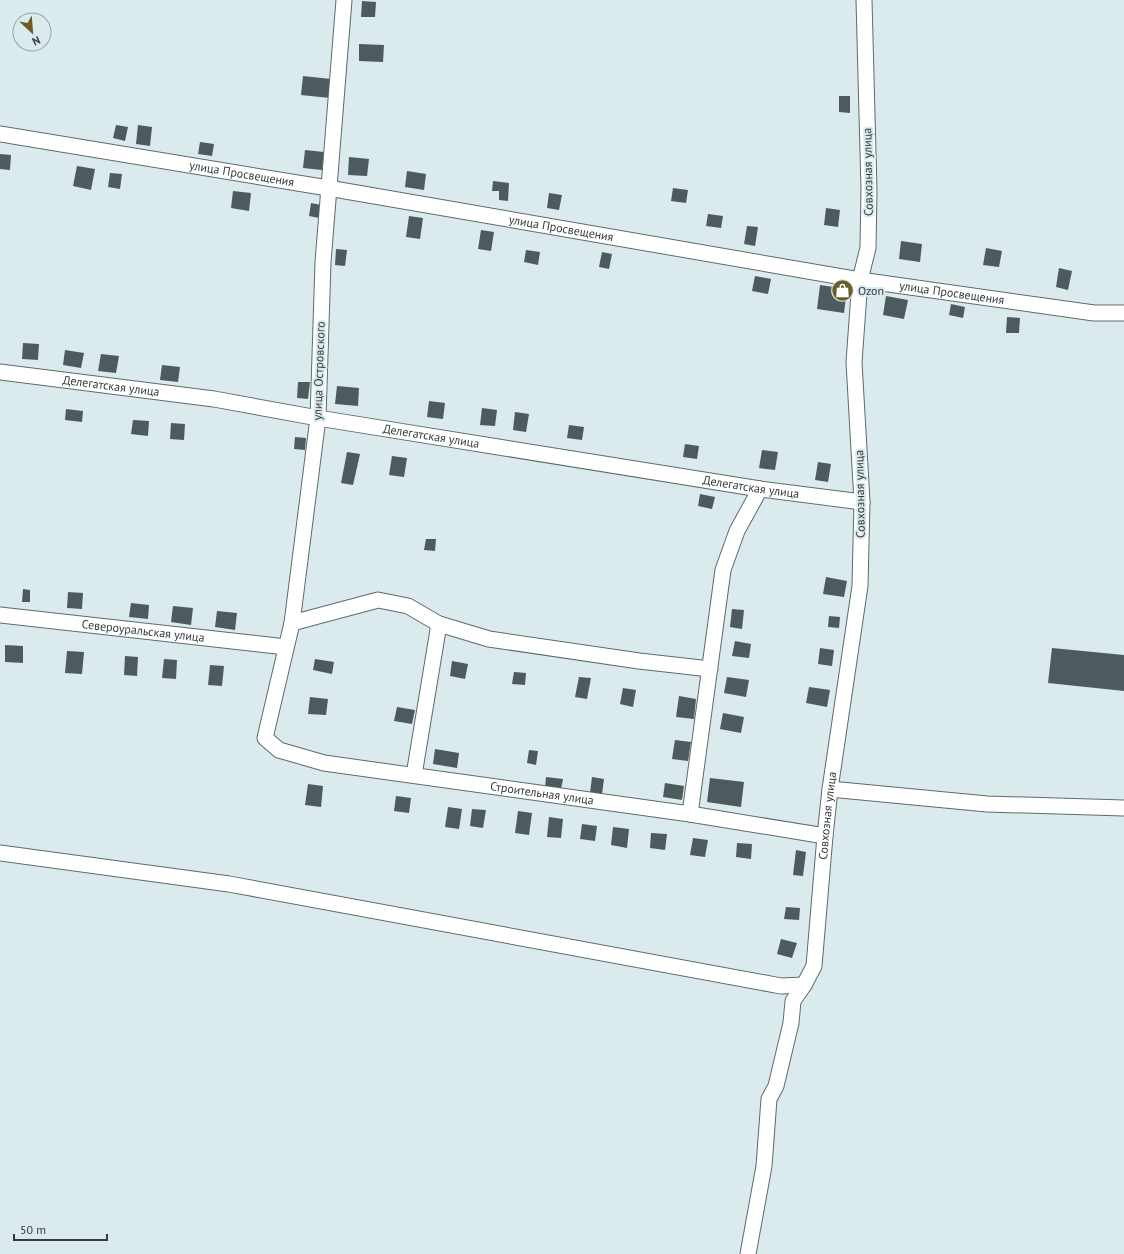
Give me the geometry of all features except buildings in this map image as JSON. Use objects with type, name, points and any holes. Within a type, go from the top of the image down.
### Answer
[{"type":"street","name":"улица Островского","points":[[265,738],[292,623],[318,418],[323,262],[344,0]]},
{"type":"street","name":"Совхозная улица","points":[[748,1254],[764,1166],[769,1099],[776,1086],[791,1023],[793,1001],[804,985],[814,966],[830,789],[860,586],[862,502],[854,362],[860,280],[868,248],[870,190],[864,0]]},
{"type":"street","name":"улица Просвещения","points":[[0,134],[328,188],[860,280],[1094,313],[1124,313]]},
{"type":"street","name":"Делегатская улица","points":[[0,372],[214,399],[318,418],[760,489],[862,502]]},
{"type":"street","points":[[690,814],[723,570],[737,531],[760,489]]},
{"type":"street","points":[[292,623],[378,600],[408,606],[439,624],[489,639],[639,661],[710,669]]},
{"type":"street","name":"Североуральская улица","points":[[0,615],[286,647]]},
{"type":"street","points":[[414,775],[439,624]]},
{"type":"street","name":"Строительная улица","points":[[265,738],[279,750],[324,763],[690,814],[825,836]]},
{"type":"street","points":[[830,789],[987,804],[1124,808]]},
{"type":"street","points":[[0,853],[229,884],[781,986],[804,985]]},
{"type":"place","name":"Ozon","points":[[842,291]]}]
